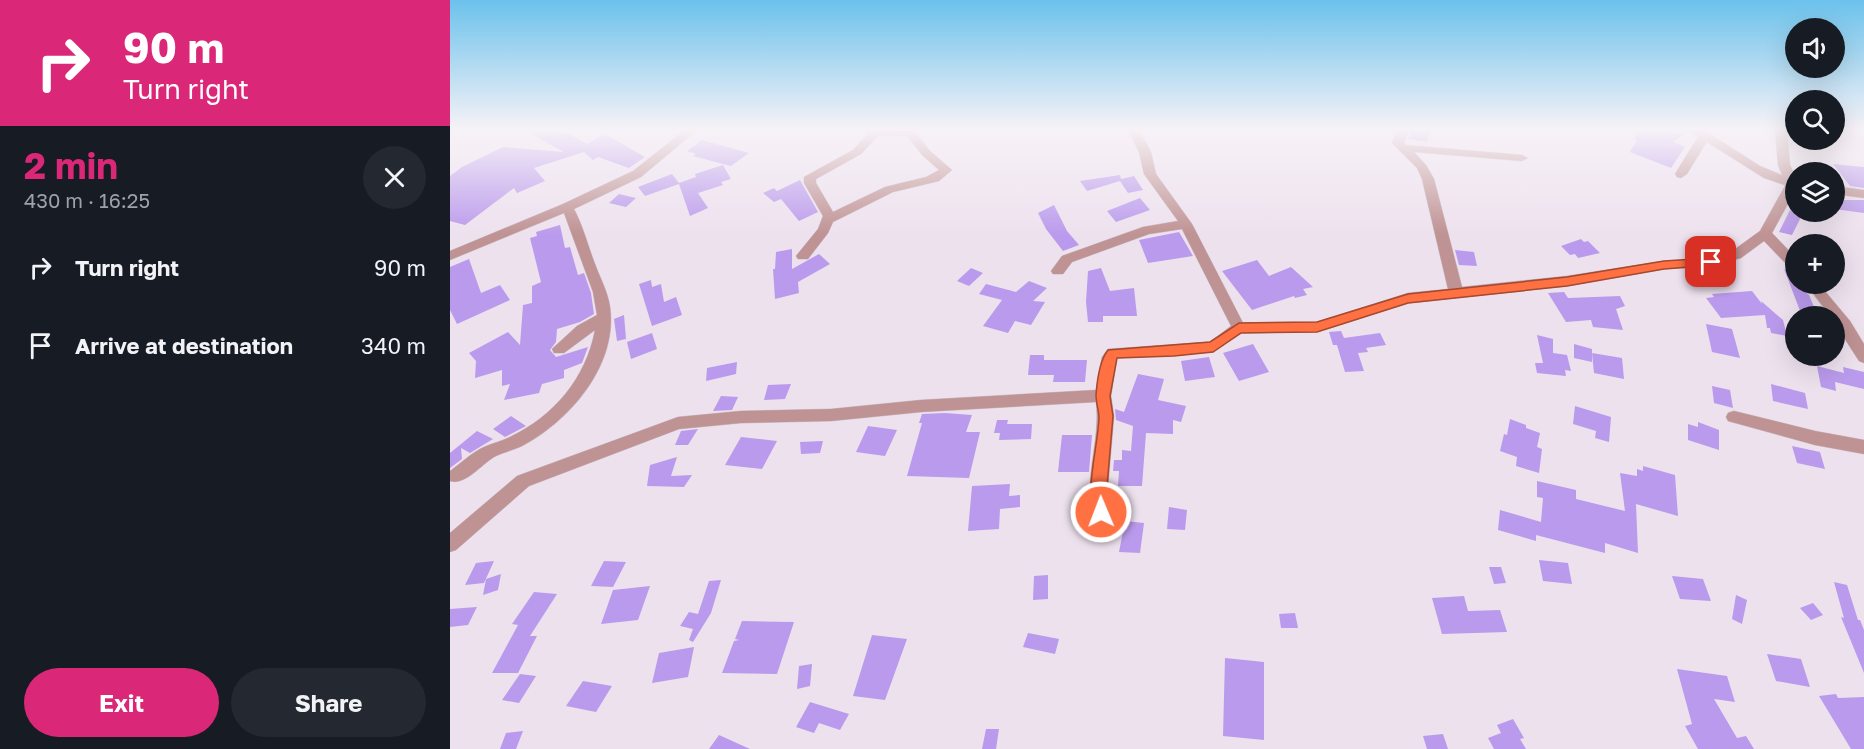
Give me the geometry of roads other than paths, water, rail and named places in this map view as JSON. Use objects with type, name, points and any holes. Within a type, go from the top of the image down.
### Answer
[{"type":"street","points":[[450,256],[567,207],[637,174],[648,165]]},
{"type":"street","points":[[803,256],[824,230],[827,220],[827,210],[810,183],[810,177],[833,165]]},
{"type":"street","points":[[827,220],[901,185],[937,178],[946,170],[940,165]]},
{"type":"street","points":[[1148,165],[1150,174],[1186,224],[1239,328]]},
{"type":"street","points":[[1420,165],[1428,179],[1456,292]]},
{"type":"street","points":[[1681,174],[1687,165]]},
{"type":"street","points":[[1749,165],[1785,180]]},
{"type":"street","points":[[1845,191],[1864,194]]},
{"type":"street","points":[[1110,531],[1101,512],[1099,498],[1106,416],[1103,396],[1110,357],[1113,353],[1213,347],[1239,328],[1317,327],[1408,298],[1567,281],[1664,265],[1711,262],[1736,255],[1766,234],[1785,200]]},
{"type":"street","points":[[456,476],[482,456],[519,440],[546,421],[575,395],[588,378],[594,364],[603,320],[597,282],[586,258],[578,229],[567,207]]},
{"type":"street","points":[[1058,271],[1067,259],[1075,256],[1147,230],[1186,224]]},
{"type":"street","points":[[1766,234],[1785,254]]},
{"type":"street","points":[[1820,294],[1845,325],[1864,357]]},
{"type":"street","points":[[558,350],[577,334],[603,320]]},
{"type":"street","points":[[450,544],[523,481],[678,423],[741,417],[850,414],[921,406],[1103,396]]},
{"type":"street","points":[[1734,417],[1815,438],[1864,447]]}]
